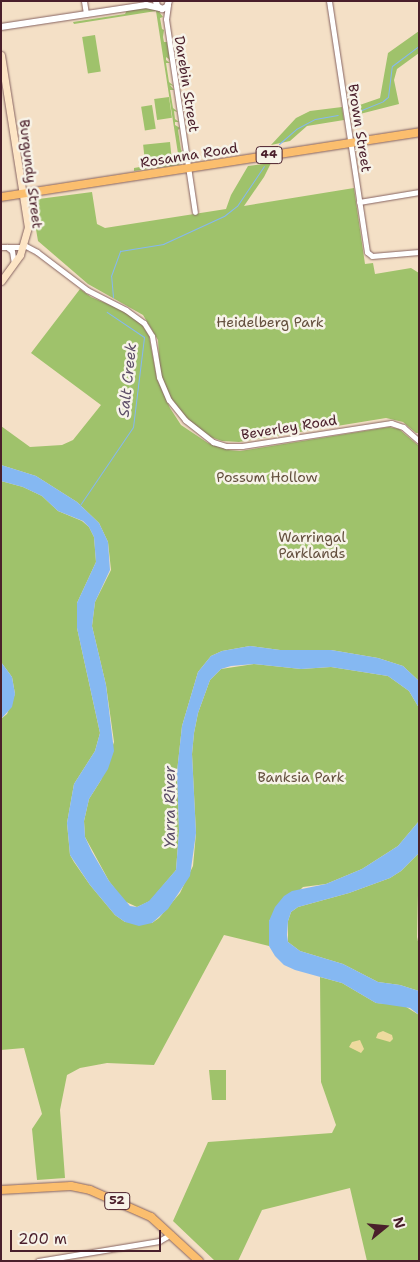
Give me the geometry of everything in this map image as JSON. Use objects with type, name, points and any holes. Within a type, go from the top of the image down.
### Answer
[{"type":"main road","name":"Burgundy Street","points":[[1,55],[28,227],[24,246]]},
{"type":"main road","name":"Rosanna Road","points":[[22,194],[419,132]]},
{"type":"main road","name":"44","points":[[1,197],[22,194]]},
{"type":"main road","points":[[1,281],[24,246]]},
{"type":"main road","name":"52","points":[[1,1190],[77,1186],[144,1213],[171,1234],[199,1261]]},
{"type":"street","points":[[84,1],[86,14]]},
{"type":"street","name":"Brown Street","points":[[329,1],[367,252],[372,256],[419,252]]},
{"type":"street","points":[[1,27],[146,5],[157,4],[164,9],[170,3]]},
{"type":"street","name":"Darebin Street","points":[[170,3],[166,19],[195,212]]},
{"type":"street","name":"Darebin Street","points":[[157,4],[166,19]]},
{"type":"street","points":[[359,202],[419,192]]},
{"type":"street","points":[[4,247],[24,246]]},
{"type":"street","name":"Burgundy Street","points":[[24,246],[37,252],[87,290],[140,319],[150,332],[154,348]]},
{"type":"street","points":[[4,247],[12,252],[14,263]]},
{"type":"street","name":"Beverley Road","points":[[154,348],[159,377],[172,404],[189,424],[217,444],[242,446],[391,423],[403,427],[419,441]]},
{"type":"street","points":[[38,1261],[159,1241],[171,1234]]},
{"type":"green space","points":[[146,7],[157,9],[163,17],[160,18],[162,29],[164,30],[164,42],[167,42],[170,60],[166,57],[166,60],[170,63],[166,63],[169,82],[174,86],[170,85],[174,90],[170,90],[173,108],[178,112],[174,111],[175,119],[179,122],[175,122],[175,125],[180,128],[178,130],[181,150],[183,152],[182,162],[178,165],[134,171],[134,168],[179,160],[156,11],[74,24],[73,22],[125,14],[127,10]]},
{"type":"green space","points":[[419,31],[419,53],[397,69],[394,80],[399,104],[352,116],[351,108],[380,98],[388,53]]},
{"type":"green space","points":[[95,35],[101,72],[88,74],[82,37]]},
{"type":"green space","points":[[169,97],[172,118],[157,120],[154,99]]},
{"type":"green space","points":[[152,105],[156,129],[145,130],[141,107]]},
{"type":"green space","points":[[342,107],[344,120],[307,126],[290,141],[271,145],[296,118],[310,111]]},
{"type":"green space","points":[[170,142],[172,160],[145,163],[143,145]]},
{"type":"green space","name":"Heidelberg Park","points":[[271,163],[264,177],[244,206],[354,188],[365,264],[373,263],[375,274],[411,268],[419,273],[419,433],[416,433],[403,422],[386,418],[239,442],[222,441],[210,437],[189,421],[171,398],[160,373],[158,340],[143,315],[88,284],[38,241],[31,200],[92,192],[97,224],[105,228],[226,209],[231,195],[248,166]]},
{"type":"green space","name":"Warringal Parklands","points":[[80,289],[91,297],[120,309],[141,323],[149,336],[157,379],[170,408],[181,425],[208,443],[229,450],[240,451],[389,427],[399,429],[419,446],[419,681],[403,666],[378,658],[331,650],[280,650],[250,646],[222,651],[211,656],[198,672],[182,726],[177,772],[179,831],[176,870],[150,901],[137,907],[124,901],[109,881],[85,837],[84,821],[89,799],[101,780],[114,742],[106,685],[92,626],[95,602],[111,570],[108,542],[99,523],[77,502],[36,476],[1,465],[1,426],[30,447],[62,445],[73,440],[101,405],[31,353]]},
{"type":"green space","name":"Banksia Park","points":[[1,481],[23,487],[42,496],[58,511],[82,521],[89,527],[94,537],[96,562],[77,603],[77,628],[100,733],[95,751],[74,784],[67,823],[70,855],[74,862],[115,915],[125,922],[152,923],[159,918],[180,893],[193,866],[196,833],[192,754],[194,733],[198,713],[210,680],[221,669],[254,664],[301,669],[331,667],[388,676],[409,691],[419,708],[419,821],[398,846],[362,869],[326,884],[303,887],[269,921],[269,946],[224,935],[154,1065],[107,1063],[80,1068],[67,1075],[60,1110],[65,1178],[37,1180],[32,1129],[42,1114],[24,1048],[1,1050],[1,719],[7,714],[15,694],[12,677],[1,662]]},
{"type":"green space","points":[[419,853],[417,937],[419,946],[419,991],[400,985],[378,982],[343,964],[300,951],[288,942],[288,921],[291,912],[298,907],[349,893],[390,878],[401,871]]},
{"type":"green space","points":[[320,977],[342,983],[376,1003],[403,1005],[419,1015],[419,1261],[367,1261],[350,1188],[262,1210],[238,1261],[215,1261],[173,1221],[208,1142],[332,1133],[336,1125],[321,1082]]},
{"type":"green space","points":[[209,1070],[226,1070],[226,1100],[212,1100]]},
{"type":"sand","points":[[383,1031],[392,1035],[393,1039],[390,1042],[376,1038],[378,1033]]},
{"type":"sand","points":[[360,1040],[364,1049],[361,1053],[349,1047],[352,1042]]},
{"type":"water","points":[[1,465],[36,476],[77,502],[99,523],[108,542],[110,570],[95,602],[92,626],[106,685],[114,751],[108,769],[89,799],[84,821],[85,837],[92,852],[109,881],[130,906],[137,907],[149,901],[176,870],[179,831],[177,772],[182,726],[198,672],[211,656],[222,651],[250,646],[280,650],[331,650],[378,658],[403,666],[419,681],[419,708],[409,691],[388,676],[331,667],[301,669],[254,664],[221,669],[210,680],[198,713],[194,733],[192,754],[196,833],[190,876],[168,909],[152,923],[139,926],[125,922],[115,915],[90,885],[70,855],[67,823],[74,784],[95,751],[100,733],[77,628],[77,603],[96,562],[94,537],[89,527],[83,521],[58,511],[42,496],[23,487],[1,481]]},
{"type":"water","points":[[1,662],[12,677],[15,694],[12,707],[1,719]]},
{"type":"water","points":[[419,821],[419,853],[401,871],[390,878],[349,893],[298,907],[291,912],[287,935],[288,942],[300,951],[343,964],[378,982],[400,985],[419,991],[419,1015],[410,1008],[376,1003],[342,983],[295,970],[284,965],[275,956],[269,946],[269,921],[275,907],[284,896],[292,891],[326,884],[362,869],[398,846]]},
{"type":"waterway","name":"Salt Creek","points":[[354,113],[388,97],[392,66],[419,46]]},
{"type":"waterway","name":"Salt Creek","points":[[279,144],[296,129],[315,119],[338,115]]},
{"type":"waterway","name":"Salt Creek","points":[[113,297],[111,276],[120,251],[163,244],[224,216],[237,206],[264,166]]},
{"type":"waterway","name":"Salt Creek","points":[[80,505],[133,427],[144,337],[107,312]]},
{"type":"park label","name":"Possum Hollow","points":[[267,477]]},
{"type":"water label","name":"Yarra River","points":[[171,807]]}]
